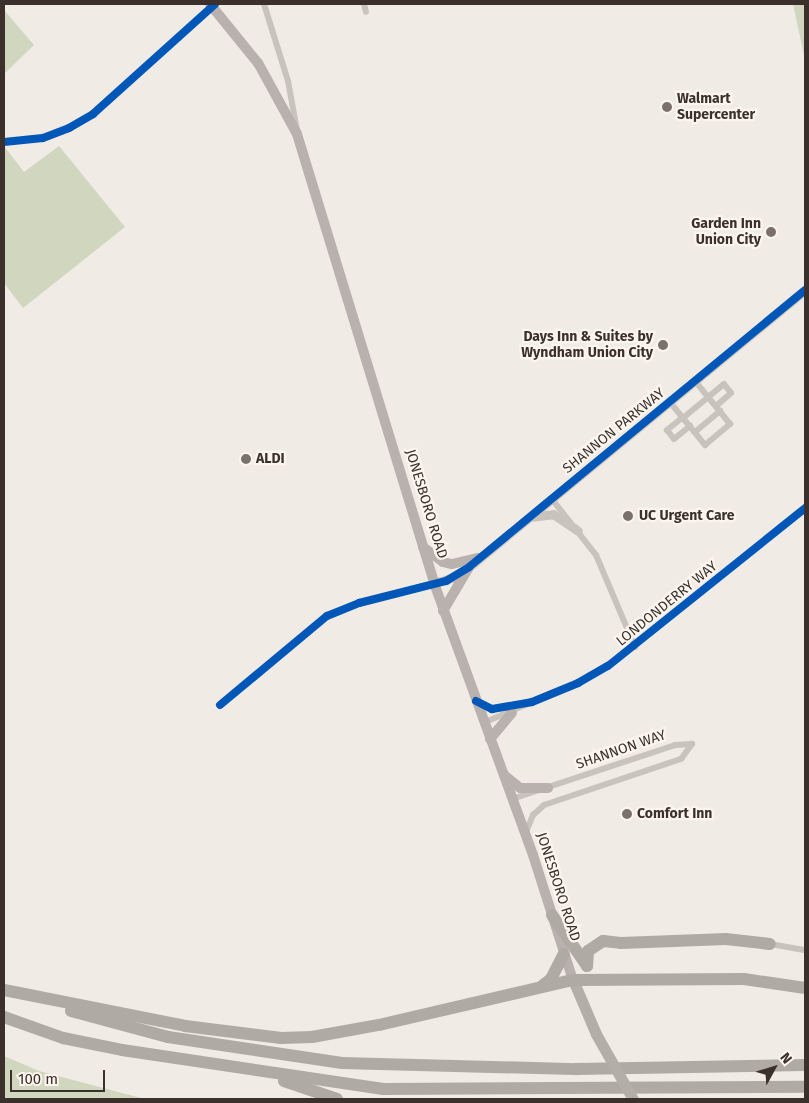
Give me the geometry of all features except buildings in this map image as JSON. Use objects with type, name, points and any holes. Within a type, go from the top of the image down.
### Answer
[{"type":"highway","points":[[552,915],[587,966],[604,980]]},
{"type":"highway","points":[[587,966],[588,950],[602,941],[621,943],[726,939],[770,944]]},
{"type":"highway","points":[[540,988],[551,979],[564,954]]},
{"type":"highway","points":[[4,991],[185,1026],[281,1038],[312,1037],[379,1025],[573,980],[744,979],[805,988]]},
{"type":"highway","name":"JONESBORO ROAD","points":[[573,980],[596,1034],[633,1099]]},
{"type":"highway","points":[[4,991],[168,1037],[342,1063],[567,1068],[805,1066]]},
{"type":"highway","points":[[4,1017],[63,1038],[258,1072],[383,1089],[805,1086]]},
{"type":"highway","points":[[258,1072],[337,1099]]},
{"type":"main road","name":"JONESBORO ROAD","points":[[215,5],[258,63],[297,134],[434,583],[483,723],[525,834],[573,980]]},
{"type":"main road","points":[[423,546],[443,562],[452,564],[478,558]]},
{"type":"main road","points":[[443,610],[469,567]]},
{"type":"main road","points":[[490,739],[512,713]]},
{"type":"main road","points":[[503,775],[520,788],[548,788]]},
{"type":"street","name":"JONESBORO ROAD","points":[[264,4],[288,82],[297,134]]},
{"type":"street","points":[[364,4],[366,12]]},
{"type":"street","points":[[4,142],[43,138],[69,128],[93,114],[215,5]]},
{"type":"street","name":"SHANNON PARKWAY","points":[[434,583],[452,578],[469,567],[805,290]]},
{"type":"street","points":[[669,401],[706,445],[730,424],[695,381]]},
{"type":"street","points":[[690,426],[674,439],[667,430],[724,384],[731,393],[695,432]]},
{"type":"street","points":[[551,498],[596,555],[635,647]]},
{"type":"street","name":"LONDONDERRY WAY","points":[[483,723],[512,713],[532,702],[578,683],[635,647],[805,508]]},
{"type":"street","points":[[527,518],[553,514],[578,531]]},
{"type":"street","points":[[220,706],[327,616],[351,606],[434,583]]},
{"type":"street","name":"LONDONDERRY WAY","points":[[476,701],[492,709],[532,702]]},
{"type":"street","name":"SHANNON WAY","points":[[512,799],[675,745],[692,744],[681,759],[544,805],[533,816],[525,834]]},
{"type":"street","points":[[770,944],[805,950]]},
{"type":"green space","points":[[793,4],[805,4],[805,60]]},
{"type":"green space","points":[[4,10],[34,45],[4,74]]},
{"type":"green space","points":[[4,146],[24,172],[59,146],[125,227],[23,308],[4,283]]},
{"type":"green space","points":[[4,1056],[39,1071],[145,1099],[4,1099]]},
{"type":"cycle path","points":[[4,142],[43,138],[69,128],[93,114],[215,4]]},
{"type":"cycle path","points":[[220,705],[327,616],[359,603],[446,581],[469,567],[805,290]]},
{"type":"cycle path","points":[[476,701],[492,709],[532,702],[578,683],[608,666],[805,508]]},
{"type":"place","name":"Walmart Supercenter","points":[[667,107]]},
{"type":"place","name":"Garden Inn Union City","points":[[771,232]]},
{"type":"place","name":"Days Inn & Suites by Wyndham Union City","points":[[663,345]]},
{"type":"place","name":"ALDI","points":[[246,459]]},
{"type":"place","name":"UC Urgent Care","points":[[628,516]]},
{"type":"place","name":"Comfort Inn","points":[[627,814]]}]
